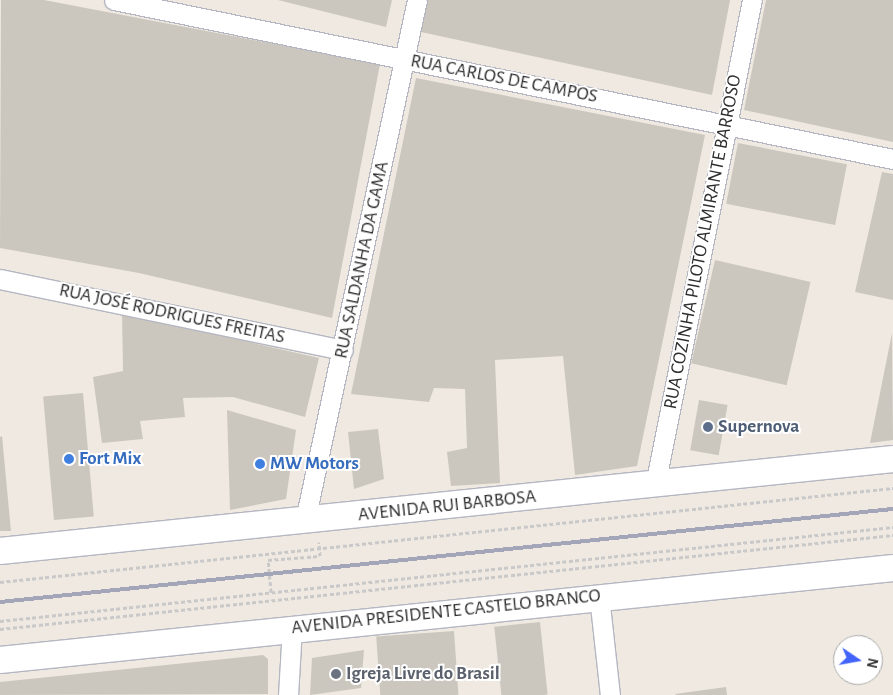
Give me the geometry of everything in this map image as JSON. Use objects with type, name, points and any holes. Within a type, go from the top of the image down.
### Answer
[{"type":"main road","name":"AVENIDA RUI BARBOSA","points":[[0,551],[893,459]]},
{"type":"main road","name":"AVENIDA PRESIDENTE CASTELO BRANCO","points":[[0,660],[599,596],[893,568]]},
{"type":"street","name":"RUA CARLOS DE CAMPOS","points":[[114,0],[893,159]]},
{"type":"street","name":"RUA SALDANHA DA GAMA","points":[[311,519],[343,350],[416,0]]},
{"type":"street","name":"RUA COZINHA PILOTO ALMIRANTE BARROSO","points":[[655,485],[752,0]]},
{"type":"street","name":"RUA JOSÉ RODRIGUES FREITAS","points":[[0,279],[343,350]]},
{"type":"street","points":[[599,596],[610,695]]},
{"type":"street","points":[[288,695],[292,628]]},
{"type":"path","points":[[0,582],[893,488]]},
{"type":"path","points":[[292,628],[290,590],[269,592],[268,560],[320,556],[311,519]]},
{"type":"path","points":[[0,621],[893,527]]},
{"type":"path","points":[[0,630],[893,535]]},
{"type":"building","points":[[1,0],[44,0],[380,64],[332,318],[139,273],[0,248]]},
{"type":"building","points":[[278,0],[392,0],[386,27]]},
{"type":"building","points":[[428,0],[730,0],[712,95],[421,32]]},
{"type":"building","points":[[766,0],[893,0],[893,142],[744,110]]},
{"type":"building","points":[[416,78],[705,135],[637,466],[575,475],[563,356],[495,360],[500,483],[451,486],[447,452],[467,448],[465,389],[434,388],[429,402],[351,394]]},
{"type":"building","points":[[738,143],[847,164],[835,225],[726,204]]},
{"type":"building","points":[[882,172],[893,174],[893,300],[855,292]]},
{"type":"building","points":[[715,260],[810,282],[787,385],[691,363]]},
{"type":"building","points":[[122,313],[319,358],[305,417],[233,397],[183,398],[185,417],[140,421],[143,439],[102,443],[93,377],[123,371]]},
{"type":"building","points":[[892,333],[893,440],[870,443]]},
{"type":"building","name":"Fort Mix","points":[[83,393],[94,517],[54,520],[43,396]]},
{"type":"building","name":"Supernova","points":[[699,400],[728,405],[719,455],[690,450]]},
{"type":"building","name":"MW Motors","points":[[227,410],[296,430],[286,499],[230,510]]},
{"type":"building","points":[[378,429],[384,479],[354,489],[348,432]]},
{"type":"building","points":[[2,436],[11,531],[0,531],[0,437]]},
{"type":"building","points":[[540,622],[548,695],[501,695],[494,627]]},
{"type":"building","points":[[454,631],[458,695],[380,695],[376,636]]},
{"type":"building","name":"Igreja Livre do Brasil","points":[[364,650],[361,688],[310,695],[312,658]]},
{"type":"building","points":[[263,655],[268,659],[268,694],[0,695],[0,682]]},
{"type":"building","points":[[726,687],[727,695],[675,694]]},
{"type":"railway","points":[[0,602],[893,509]]},
{"type":"place","name":"Supernova","points":[[708,427]]},
{"type":"place","name":"Fort Mix","points":[[69,459]]},
{"type":"place","name":"MW Motors","points":[[260,464]]},
{"type":"place","name":"Igreja Livre do Brasil","points":[[336,674]]}]
